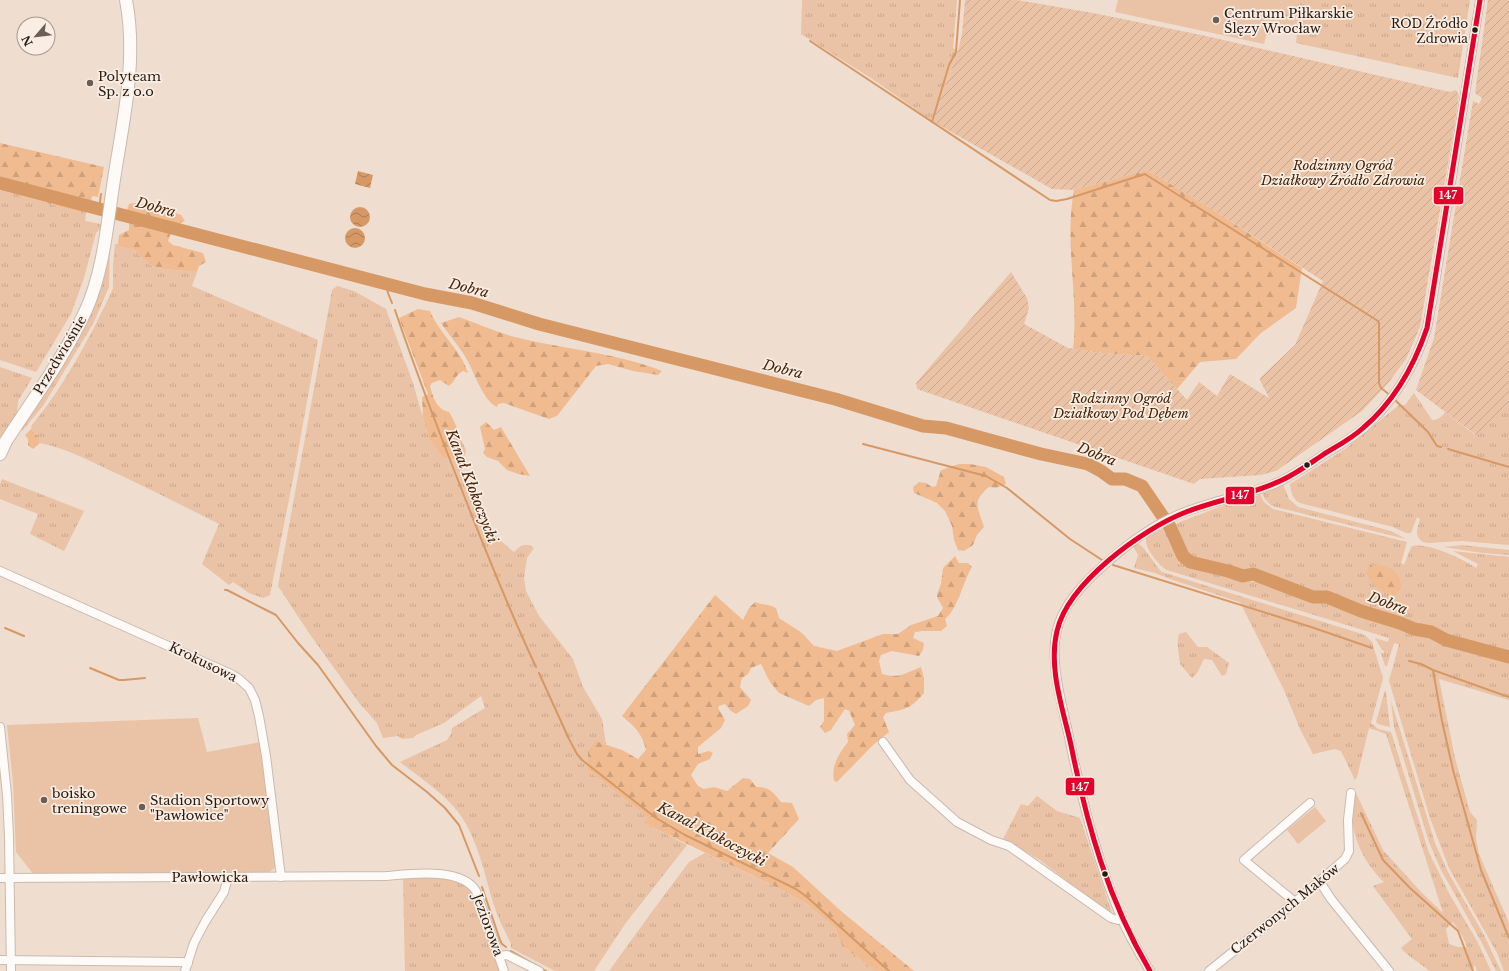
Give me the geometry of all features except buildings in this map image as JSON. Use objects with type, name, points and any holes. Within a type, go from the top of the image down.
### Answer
[{"type":"street","name":"Przedwiośnie","points":[[0,454],[6,442],[68,344],[86,309],[95,286],[107,225],[129,84],[131,39],[126,0]]},
{"type":"street","points":[[1150,971],[1129,934],[1122,918],[1103,871],[1086,815],[1057,678],[1055,641],[1063,613],[1081,586],[1118,553],[1153,528],[1173,517],[1201,506],[1284,480],[1362,429],[1396,392],[1413,360],[1427,328],[1480,0]]},
{"type":"street","name":"Krokusowa","points":[[0,571],[231,674],[249,688],[255,700],[263,734],[281,877]]},
{"type":"street","points":[[0,727],[7,795],[11,971]]},
{"type":"street","points":[[882,742],[910,780],[958,822],[991,840],[1009,846],[1111,918],[1118,920],[1122,918]]},
{"type":"street","name":"Czerwonych Maków","points":[[1209,971],[1320,882],[1347,856],[1349,851],[1348,820],[1351,793]]},
{"type":"street","points":[[1295,902],[1244,860],[1310,803]]},
{"type":"street","name":"Pawłowicka","points":[[0,878],[386,876],[420,874]]},
{"type":"street","name":"Jeziorowa","points":[[420,874],[437,874],[454,877],[474,886],[481,902],[504,971]]},
{"type":"street","points":[[0,960],[186,967],[194,944],[205,922],[224,892],[228,877]]},
{"type":"street","points":[[1320,882],[1331,899],[1389,971]]},
{"type":"street","points":[[499,956],[507,955],[539,971]]},
{"type":"green space","points":[[802,0],[957,0],[953,48],[958,51],[932,121],[874,80],[801,34]]},
{"type":"green space","name":"Rodzinny Ogród Działkowy Źródło Zdrowia","points":[[965,0],[1017,0],[1093,13],[1206,36],[1450,92],[1456,90],[1459,95],[1455,123],[1420,327],[1406,359],[1389,382],[1362,411],[1276,471],[1261,475],[1200,479],[1194,484],[917,389],[916,383],[1011,272],[1027,298],[1029,308],[1024,324],[1068,348],[1102,353],[1147,356],[1187,400],[1199,382],[1217,396],[1230,374],[1269,398],[1260,378],[1295,345],[1323,281],[1207,206],[1147,170],[1074,190],[1052,189],[932,121],[958,51],[962,34]]},
{"type":"green space","name":"Centrum Piłkarskie Ślęzy Wrocław","points":[[1118,0],[1281,0],[1275,29],[1269,35],[1266,35],[1264,44],[1115,12]]},
{"type":"green space","points":[[1281,0],[1470,0],[1458,78],[1296,43],[1297,34],[1275,29]]},
{"type":"green space","points":[[1488,0],[1509,0],[1509,403],[1476,435],[1416,390],[1434,338],[1473,101],[1479,104],[1482,98],[1475,93]]},
{"type":"green space","points":[[0,143],[104,167],[98,197],[92,196],[91,204],[44,193],[43,199],[87,210],[86,214],[0,190]]},
{"type":"green space","points":[[1147,170],[1207,206],[1302,268],[1296,308],[1261,333],[1236,359],[1200,362],[1177,389],[1147,356],[1102,353],[1073,349],[1074,310],[1070,229],[1074,190]]},
{"type":"green space","points":[[0,190],[86,214],[85,221],[101,224],[100,229],[96,233],[84,278],[71,314],[36,372],[0,360]]},
{"type":"green space","points":[[133,203],[160,207],[181,215],[185,221],[178,224],[127,210],[129,204]]},
{"type":"green space","points":[[129,220],[171,232],[168,241],[173,245],[203,253],[206,262],[199,266],[197,272],[163,269],[150,265],[133,249],[120,247],[118,244],[119,235],[129,230]]},
{"type":"green space","points":[[110,242],[109,287],[93,324],[43,406],[22,431],[21,426],[71,349]]},
{"type":"green space","points":[[115,244],[118,244],[120,247],[133,249],[150,265],[163,269],[197,272],[192,286],[318,340],[294,474],[270,595],[263,598],[249,593],[233,582],[229,585],[202,564],[219,524],[80,456],[60,448],[40,443],[39,438],[31,429],[32,425],[66,378],[76,361],[111,293],[113,288]]},
{"type":"green space","points":[[337,286],[354,291],[386,309],[413,383],[429,439],[442,457],[461,448],[459,435],[466,450],[465,455],[459,462],[479,513],[496,537],[514,552],[524,545],[534,548],[527,558],[524,578],[526,591],[539,616],[573,659],[583,687],[602,719],[606,744],[594,742],[588,750],[588,770],[648,818],[645,823],[687,845],[625,924],[594,971],[555,971],[511,948],[511,944],[496,911],[475,843],[462,818],[442,795],[400,762],[447,740],[451,734],[452,728],[485,708],[481,696],[444,723],[416,735],[413,738],[402,739],[398,736],[383,738],[377,723],[360,704],[311,636],[278,586],[332,290]]},
{"type":"green space","points":[[418,309],[430,311],[465,365],[468,373],[463,371],[460,373],[449,386],[440,380],[432,383],[430,386],[436,402],[441,408],[449,412],[457,428],[460,456],[456,460],[442,457],[429,439],[423,418],[422,397],[428,394],[399,318]]},
{"type":"green space","points":[[459,317],[511,336],[625,359],[662,371],[658,375],[633,371],[608,364],[596,366],[557,416],[549,419],[504,403],[498,404],[497,407],[487,399],[466,358],[441,323]]},
{"type":"green space","points":[[0,367],[32,378],[18,401],[17,412],[0,438]]},
{"type":"green space","points":[[1414,393],[1432,420],[1440,418],[1445,412],[1475,435],[1509,403],[1509,545],[1462,541],[1427,543],[1418,537],[1417,530],[1420,519],[1417,517],[1411,533],[1406,533],[1393,527],[1300,503],[1294,498],[1290,484],[1348,447],[1399,405],[1405,405]]},
{"type":"green space","points":[[486,422],[494,430],[501,427],[530,476],[507,470],[498,461],[487,457],[483,453],[485,449],[480,427]]},
{"type":"green space","points":[[31,429],[39,438],[40,443],[33,449],[28,445],[28,439],[25,435]]},
{"type":"green space","points":[[959,464],[970,464],[986,467],[1004,477],[1006,484],[996,488],[989,487],[983,492],[978,501],[978,510],[984,527],[977,535],[973,545],[964,551],[958,550],[954,540],[952,526],[945,511],[937,503],[914,493],[913,487],[919,482],[926,483],[932,487],[936,486],[941,470]]},
{"type":"green space","points":[[2,479],[84,511],[64,551],[30,534],[38,514],[0,499],[0,484]]},
{"type":"green space","points":[[1283,484],[1289,499],[1298,507],[1391,531],[1406,539],[1272,506],[1265,499],[1262,493]]},
{"type":"green space","points":[[1260,494],[1264,502],[1273,509],[1407,542],[1401,563],[1404,565],[1411,547],[1417,546],[1434,548],[1463,560],[1476,568],[1478,564],[1453,551],[1509,557],[1509,656],[1466,643],[1452,641],[1439,632],[1428,628],[1417,627],[1403,619],[1393,618],[1256,572],[1242,572],[1209,563],[1206,569],[1236,579],[1262,583],[1311,601],[1332,604],[1434,636],[1449,643],[1509,659],[1509,700],[1439,679],[1455,758],[1470,812],[1477,820],[1476,839],[1479,854],[1509,923],[1509,971],[1504,971],[1497,953],[1449,868],[1430,818],[1389,681],[1399,644],[1394,643],[1387,666],[1385,666],[1381,653],[1384,653],[1384,651],[1375,638],[1388,642],[1389,638],[1167,570],[1156,560],[1149,550],[1146,540],[1147,536],[1155,531],[1156,532],[1172,524],[1173,526],[1246,497],[1257,496]]},
{"type":"green space","points":[[1136,543],[1140,545],[1162,572],[1362,634],[1372,642],[1383,678],[1371,723],[1378,729],[1391,732],[1429,853],[1450,895],[1477,941],[1491,971],[1477,971],[1475,965],[1472,971],[1429,971],[1407,955],[1401,948],[1412,939],[1373,886],[1384,882],[1368,863],[1353,828],[1352,803],[1355,791],[1383,850],[1422,893],[1443,913],[1386,734],[1369,728],[1355,780],[1341,751],[1335,749],[1313,754],[1300,729],[1284,690],[1241,604],[1239,602],[1155,573],[1134,568],[1138,555],[1133,546]],"holes":[[[1453,922],[1463,937],[1467,947],[1458,947],[1449,944],[1446,929]]]},
{"type":"green space","points":[[1462,545],[1509,550],[1509,555],[1482,553],[1444,547]]},
{"type":"green space","points":[[955,556],[959,563],[968,563],[972,567],[957,602],[950,614],[945,619],[947,626],[941,631],[915,632],[913,638],[924,643],[923,650],[919,656],[892,651],[881,655],[879,661],[882,674],[893,676],[902,675],[921,667],[924,678],[924,693],[908,708],[886,713],[883,717],[889,732],[872,746],[837,782],[834,781],[833,775],[835,765],[839,755],[848,742],[847,734],[855,725],[849,711],[845,709],[831,730],[825,733],[820,727],[824,721],[824,698],[816,700],[809,706],[779,693],[770,682],[761,664],[751,668],[748,674],[742,678],[740,687],[751,700],[748,706],[736,714],[725,704],[719,706],[718,708],[725,720],[721,728],[698,747],[698,754],[709,751],[713,753],[710,759],[698,764],[691,775],[698,786],[704,789],[714,787],[727,791],[743,778],[750,779],[756,787],[761,787],[771,791],[781,802],[792,803],[799,819],[768,853],[793,867],[841,911],[914,971],[875,971],[843,946],[836,929],[807,904],[784,891],[644,823],[648,818],[588,770],[588,750],[595,741],[622,750],[638,759],[646,750],[637,731],[622,716],[715,595],[743,620],[749,608],[755,602],[776,608],[779,618],[802,633],[814,646],[837,651],[883,634],[898,634],[911,625],[938,616],[943,608],[937,594],[941,584],[943,568]]},
{"type":"green space","points":[[1371,565],[1388,567],[1396,572],[1401,588],[1395,595],[1385,593],[1377,588],[1371,581],[1365,572]]},
{"type":"green space","points":[[1186,632],[1198,647],[1207,647],[1229,663],[1226,674],[1222,676],[1212,660],[1204,659],[1197,673],[1192,678],[1180,664],[1178,653],[1179,634]]},
{"type":"green space","points":[[1385,690],[1390,727],[1378,724],[1376,722]]},
{"type":"green space","points":[[1391,701],[1435,843],[1448,872],[1484,935],[1501,971],[1496,971],[1441,870],[1429,842],[1394,727]]},
{"type":"green space","name":"Stadion Sportowy \"Pawłowice\"","points":[[198,718],[207,752],[261,742],[276,867],[268,873],[34,875],[16,852],[13,783],[7,725]]},
{"type":"green space","points":[[1037,796],[1057,811],[1080,818],[1112,913],[1110,914],[1040,860],[1003,839],[1021,804],[1028,806]]},
{"type":"green space","points":[[1315,807],[1326,821],[1298,844],[1287,830]]},
{"type":"green space","points":[[705,853],[784,891],[807,904],[836,929],[843,946],[875,971],[609,971],[689,862]]},
{"type":"green space","points":[[425,876],[462,883],[474,892],[501,971],[405,971],[403,878]]},
{"type":"water","points":[[358,171],[373,175],[370,188],[355,184]]},
{"type":"water","points":[[360,207],[367,210],[370,217],[367,224],[360,227],[353,224],[350,217],[353,210]]},
{"type":"water","points":[[355,228],[362,231],[365,238],[362,245],[355,248],[348,245],[345,238],[348,231]]},
{"type":"waterway","points":[[932,122],[949,65],[956,52],[960,0]]},
{"type":"waterway","points":[[810,41],[1050,200],[1056,201],[1067,199],[1145,174],[1378,321],[1379,383],[1381,388],[1391,396]]},
{"type":"waterway","name":"Dobra","points":[[0,183],[425,294],[472,303],[539,324],[835,399],[923,426],[946,428],[1041,454],[1088,464],[1112,479],[1125,479],[1142,486],[1170,527],[1183,556],[1190,562],[1243,576],[1253,574],[1313,597],[1327,597],[1361,611],[1414,629],[1431,632],[1446,640],[1509,657]]},
{"type":"waterway","points":[[99,209],[101,194]]},
{"type":"waterway","name":"Kanał Kłokoczycki","points":[[386,283],[392,303]]},
{"type":"waterway","name":"Kanał Kłokoczycki","points":[[395,310],[428,402],[480,537],[536,667]]},
{"type":"waterway","points":[[1394,399],[1428,432],[1437,446],[1441,447]]},
{"type":"waterway","points":[[863,444],[986,476],[1007,488],[1070,539],[1102,560]]},
{"type":"waterway","points":[[1448,449],[1509,467]]},
{"type":"waterway","points":[[1113,565],[1311,627],[1372,648]]},
{"type":"waterway","points":[[225,590],[276,615],[318,665],[376,746],[392,765],[445,808],[459,825],[479,876]]},
{"type":"waterway","points":[[5,628],[24,636]]},
{"type":"waterway","points":[[1409,661],[1421,664],[1433,670]]},
{"type":"waterway","points":[[90,668],[119,680],[145,678]]},
{"type":"waterway","points":[[1509,697],[1433,670],[1453,770],[1481,870],[1509,938]]},
{"type":"waterway","name":"Kanał Kłokoczycki","points":[[539,673],[569,739],[582,760],[656,818],[685,835],[796,889],[807,897],[889,971]]},
{"type":"waterway","points":[[1361,813],[1383,860],[1410,888],[1458,931],[1473,971]]},
{"type":"waterway","points":[[482,887],[500,940],[506,947]]},
{"type":"waterway","points":[[511,951],[546,971]]},
{"type":"transit line","name":"147","points":[[1150,971],[1122,917],[1101,861],[1084,804],[1055,674],[1054,659],[1057,631],[1064,613],[1076,595],[1091,577],[1129,544],[1168,520],[1186,512],[1269,486],[1292,475],[1358,432],[1384,407],[1402,382],[1416,356],[1427,328],[1480,0]]},
{"type":"place","name":"Centrum Piłkarskie Ślęzy Wrocław","points":[[1216,20]]},
{"type":"place","name":"ROD Źródło Zdrowia","points":[[1475,30]]},
{"type":"place","name":"Polyteam Sp. z o.o","points":[[90,83]]},
{"type":"place","name":"boisko treningowe","points":[[44,800]]},
{"type":"place","name":"Stadion Sportowy \"Pawłowice\"","points":[[142,807]]},
{"type":"park label","name":"Rodzinny Ogród Działkowy Pod Dębem","points":[[1121,406]]}]
